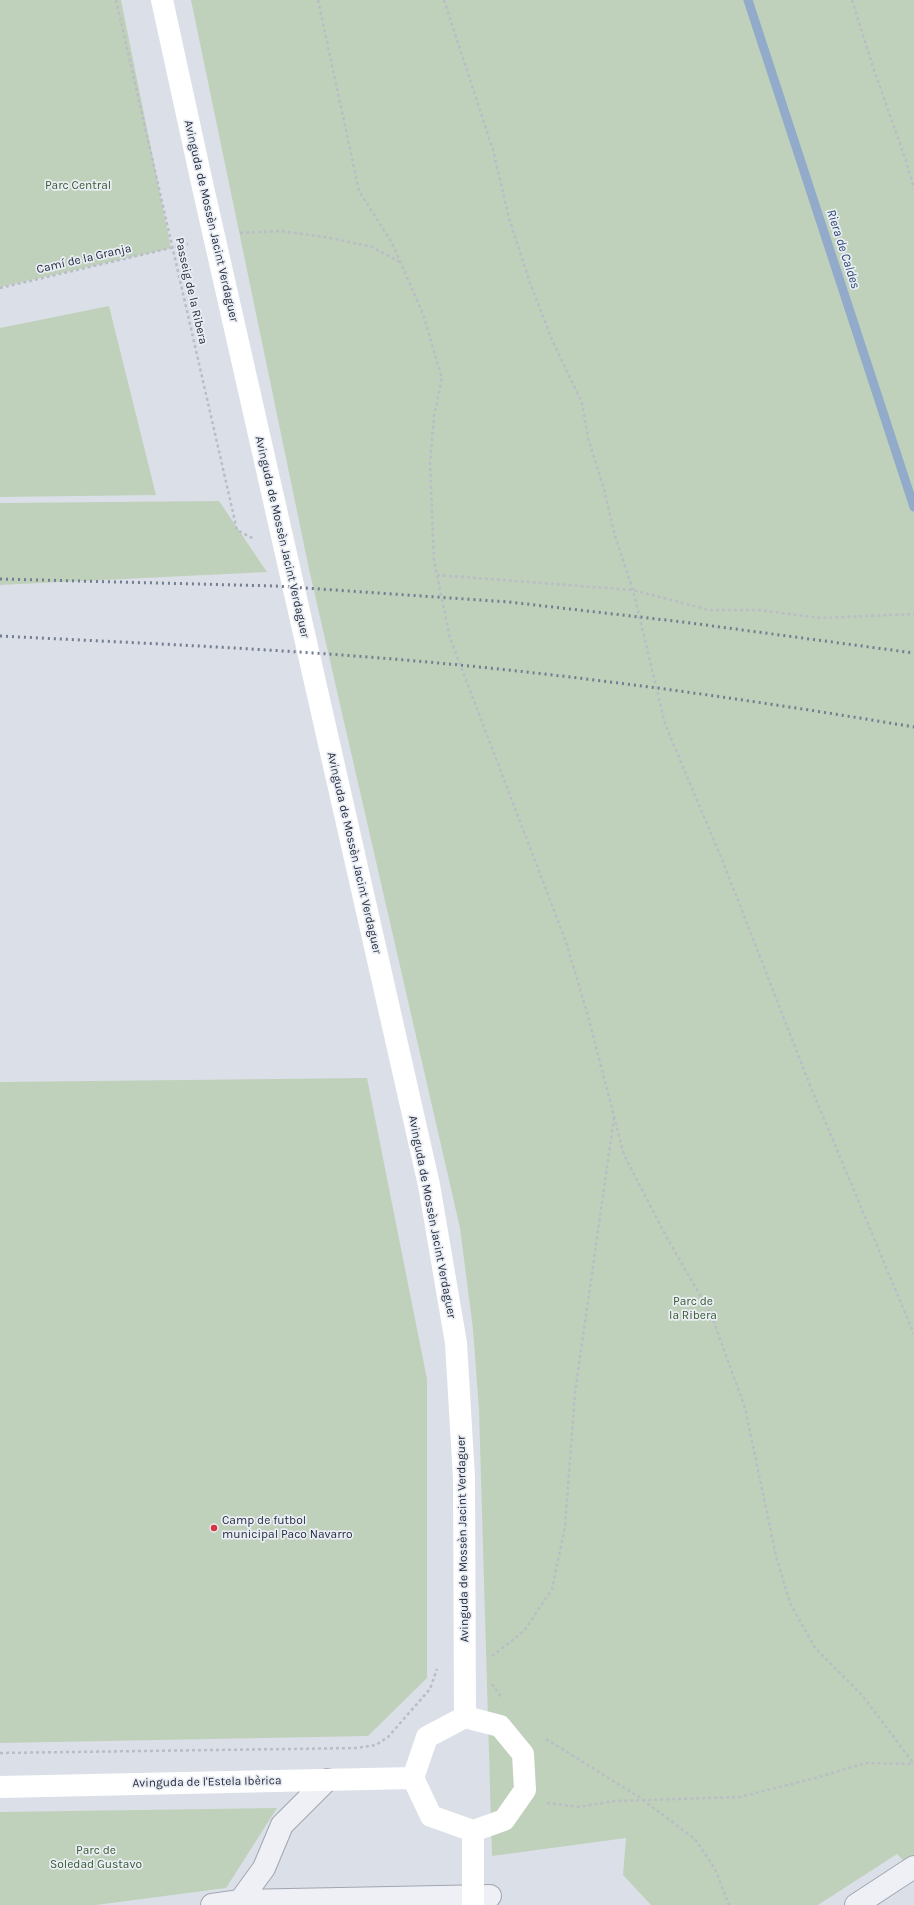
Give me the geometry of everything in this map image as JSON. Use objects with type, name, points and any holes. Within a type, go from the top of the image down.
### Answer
[{"type":"main road","name":"Avinguda de Mossèn Jacint Verdaguer","points":[[162,0],[214,238],[428,1185],[456,1344],[464,1478],[472,1665],[465,1717]]},
{"type":"main road","points":[[465,1717],[500,1726],[524,1754],[525,1790],[504,1820],[473,1831],[431,1816],[413,1778],[426,1737],[465,1717]]},
{"type":"main road","name":"Avinguda de l'Estela Ibèrica","points":[[0,1787],[413,1778]]},
{"type":"main road","points":[[473,1831],[478,1899]]},
{"type":"street","points":[[240,1901],[264,1868],[282,1825],[327,1780]]},
{"type":"street","points":[[856,1905],[914,1867]]},
{"type":"street","points":[[212,1905],[240,1901],[478,1899]]},
{"type":"path","name":"Passeig de la Ribera","points":[[116,0],[171,248],[237,530],[287,557]]},
{"type":"path","points":[[318,0],[359,191],[392,243],[401,263],[423,314],[442,378],[434,416],[430,465],[434,561],[450,638],[566,942],[624,1155],[667,1238],[714,1321],[745,1408],[776,1556],[790,1603],[815,1648],[862,1695],[914,1764]]},
{"type":"path","points":[[444,0],[493,150],[509,218],[530,283],[553,342],[582,403],[588,438],[604,489],[614,536],[633,590],[665,724],[729,875],[812,1090],[914,1334]]},
{"type":"path","points":[[852,0],[914,189]]},
{"type":"path","name":"Camí de la Granja","points":[[0,288],[239,233],[281,231],[325,237],[372,247],[401,263]]},
{"type":"path","points":[[437,575],[633,590],[709,610],[758,610],[820,618],[914,614]]},
{"type":"path","points":[[0,1754],[357,1748],[376,1746],[388,1736],[430,1689],[438,1666],[472,1665],[524,1631],[552,1589],[565,1527],[575,1393],[614,1115]]},
{"type":"path","points":[[472,1665],[503,1699]]},
{"type":"path","points":[[545,1739],[643,1800],[695,1839],[714,1869],[729,1905]]},
{"type":"path","points":[[522,1793],[551,1804],[579,1807],[614,1801],[740,1797],[819,1777],[865,1763],[914,1764]]},
{"type":"green space","name":"Parc Central","points":[[0,0],[121,0],[171,248],[0,287]]},
{"type":"green space","name":"Parc de la Ribera","points":[[191,0],[914,0],[914,1871],[897,1854],[818,1905],[651,1905],[623,1875],[626,1838],[492,1856],[479,1410],[473,1329],[460,1228],[309,569]]},
{"type":"green space","points":[[109,306],[156,495],[0,497],[0,328]]},
{"type":"green space","points":[[219,501],[267,572],[0,585],[0,503]]},
{"type":"green space","name":"Camp de futbol municipal Paco Navarro","points":[[367,1078],[427,1379],[427,1678],[368,1736],[0,1743],[0,1082]]},
{"type":"green space","name":"Parc de Soledad Gustavo","points":[[277,1808],[226,1888],[96,1905],[0,1905],[0,1812]]},
{"type":"waterway","name":"Riera de Caldes","points":[[748,0],[914,507]]},
{"type":"railway","points":[[0,579],[276,586],[509,602],[683,622],[914,653]]},
{"type":"railway","points":[[0,636],[311,653],[425,662],[565,676],[635,685],[914,727]]},
{"type":"place","name":"Camp de futbol municipal Paco Navarro","points":[[214,1528]]}]
